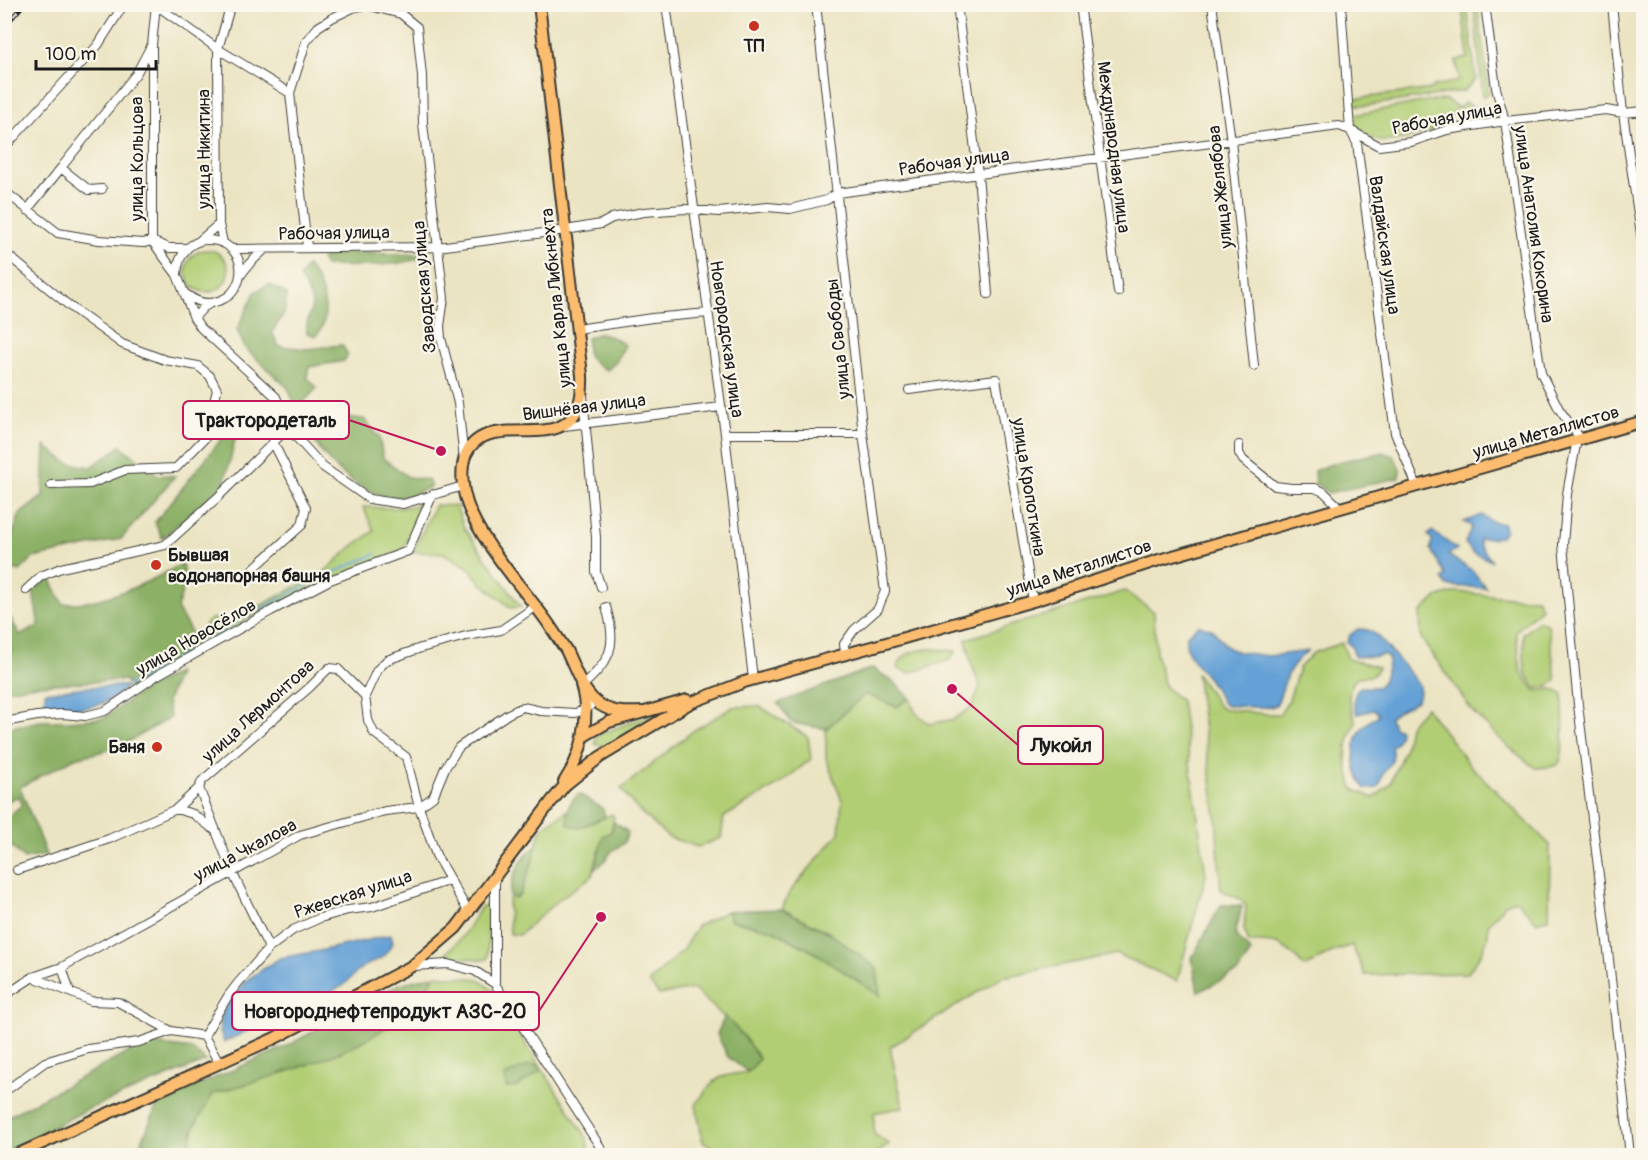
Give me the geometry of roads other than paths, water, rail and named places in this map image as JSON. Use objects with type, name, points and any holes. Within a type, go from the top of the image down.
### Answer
[{"type":"main road","name":"улица Карла Либкнехта","points":[[539,4],[583,392]]},
{"type":"main road","points":[[560,426],[578,411],[583,392]]},
{"type":"main road","name":"улица Металлистов","points":[[552,801],[565,785],[600,757],[690,703],[753,679],[1033,600],[1159,560],[1644,421]]},
{"type":"main road","name":"Вишнёвая улица","points":[[464,461],[471,447],[490,435],[560,426]]},
{"type":"main road","name":"Заводская улица","points":[[464,461],[463,486],[466,502],[478,526],[566,651],[582,686]]},
{"type":"main road","points":[[582,686],[595,701],[614,711],[642,712]]},
{"type":"main road","points":[[14,1155],[275,1038],[412,966],[456,928],[469,913],[568,777],[583,740],[585,710],[582,686]]},
{"type":"main road","points":[[583,740],[609,722],[711,694]]},
{"type":"main road","points":[[583,740],[600,757]]},
{"type":"street","points":[[4,148],[98,45],[124,4]]},
{"type":"street","name":"улица Никитина","points":[[223,243],[219,224],[218,49],[231,4]]},
{"type":"street","name":"Новгородская улица","points":[[666,4],[725,434],[753,679]]},
{"type":"street","name":"улица Свободы","points":[[816,4],[863,435],[885,591],[878,609],[854,630],[844,644],[845,653]]},
{"type":"street","points":[[957,4],[978,174],[988,294]]},
{"type":"street","name":"Международная улица","points":[[1080,4],[1118,292]]},
{"type":"street","name":"улица Желябова","points":[[1212,4],[1231,141],[1254,366]]},
{"type":"street","name":"Валдайская улица","points":[[1341,4],[1350,130],[1357,143],[1395,433],[1417,486]]},
{"type":"street","name":"улица Анатолия Кокорина","points":[[1485,4],[1541,373],[1559,409],[1578,439]]},
{"type":"street","points":[[1612,4],[1623,114],[1644,254]]},
{"type":"street","points":[[156,5],[218,49],[290,93],[307,248]]},
{"type":"street","name":"улица Кольцова","points":[[152,241],[152,45],[156,5]]},
{"type":"street","name":"Заводская улица","points":[[290,93],[306,42],[318,27],[353,8],[366,5],[401,14],[417,27],[422,76],[423,124],[444,298],[440,326],[441,338],[458,403],[464,461]]},
{"type":"street","points":[[27,210],[136,74],[152,45]]},
{"type":"street","name":"Рабочая улица","points":[[231,249],[438,247],[566,230],[601,224],[612,218],[644,212],[694,210],[720,212],[768,207],[790,209],[827,200],[837,193],[1339,126],[1379,146],[1411,142],[1447,130],[1504,121],[1606,110],[1623,114],[1644,111]]},
{"type":"street","points":[[62,166],[89,190],[102,189]]},
{"type":"street","points":[[4,191],[58,233],[99,240],[143,243],[152,241],[169,248],[187,248]]},
{"type":"street","points":[[177,275],[180,258],[187,248],[219,224]]},
{"type":"street","points":[[194,318],[204,307],[231,294],[240,276],[239,262],[231,249],[215,240],[199,241]]},
{"type":"street","points":[[152,241],[177,275],[194,318],[201,328],[276,397],[288,428],[323,467],[369,499],[403,504],[463,486]]},
{"type":"street","points":[[240,276],[265,249]]},
{"type":"street","points":[[4,252],[72,308],[122,344],[165,360],[198,366],[210,376],[217,390],[205,438],[176,468],[125,470],[90,484],[51,485]]},
{"type":"street","points":[[184,291],[201,302],[212,303]]},
{"type":"street","points":[[577,329],[652,318],[708,313]]},
{"type":"street","name":"улица Кропоткина","points":[[909,390],[996,379],[1033,600]]},
{"type":"street","name":"улица Карла Либкнехта","points":[[583,392],[596,537],[596,572],[601,587]]},
{"type":"street","name":"Вишнёвая улица","points":[[560,426],[721,407]]},
{"type":"street","points":[[26,590],[41,576],[61,568],[165,545],[288,428]]},
{"type":"street","points":[[725,434],[863,435]]},
{"type":"street","points":[[1578,439],[1567,494],[1563,544],[1578,705],[1630,1155]]},
{"type":"street","points":[[244,577],[302,525],[306,508],[273,442]]},
{"type":"street","points":[[1239,445],[1242,460],[1275,486],[1315,488],[1324,492],[1340,508]]},
{"type":"street","name":"улица Новосёлов","points":[[4,722],[62,714],[86,716],[105,711],[156,676],[270,611],[330,580],[408,551],[433,494]]},
{"type":"street","points":[[469,913],[436,855],[418,807],[405,757],[374,733],[368,720],[365,696],[377,670],[387,660],[444,642],[501,630],[536,606]]},
{"type":"street","points":[[582,686],[605,663],[611,652],[611,623],[606,607]]},
{"type":"street","name":"улица Лермонтова","points":[[17,870],[109,839],[176,809],[199,788],[202,781],[329,668],[338,669],[365,696]]},
{"type":"street","points":[[418,807],[433,797],[445,768],[459,747],[508,714],[523,707],[575,713],[585,710],[595,701]]},
{"type":"street","points":[[199,788],[233,874],[269,948]]},
{"type":"street","name":"улица Чкалова","points":[[4,996],[33,977],[62,967],[300,835],[385,811],[418,807]]},
{"type":"street","points":[[176,809],[193,814],[216,831]]},
{"type":"street","points":[[495,878],[495,984]]},
{"type":"street","name":"Ржевская улица","points":[[204,1036],[228,996],[269,948],[293,930],[320,918],[348,910],[372,907],[450,880]]},
{"type":"street","points":[[412,966],[448,964],[474,970],[495,984],[607,1154]]},
{"type":"street","points":[[62,967],[70,992]]},
{"type":"street","points":[[33,977],[91,1000],[118,1002],[171,1031],[204,1036],[219,1063]]},
{"type":"street","points":[[4,1092],[45,1062],[88,1049],[139,1042],[171,1031]]},
{"type":"water","points":[[1481,515],[1491,521],[1504,524],[1505,531],[1500,537],[1479,539],[1480,546],[1492,561],[1473,553],[1465,543],[1472,526],[1464,522]]},
{"type":"water","points":[[1432,531],[1457,549],[1448,555],[1473,571],[1486,588],[1447,586],[1442,579],[1446,576],[1431,549],[1432,539],[1428,535]]},
{"type":"water","points":[[1199,625],[1212,629],[1228,648],[1239,652],[1268,656],[1308,651],[1290,670],[1276,706],[1224,705],[1187,649],[1186,636]]},
{"type":"water","points":[[1358,629],[1369,630],[1376,635],[1419,686],[1417,701],[1389,718],[1395,728],[1400,730],[1398,740],[1391,747],[1392,759],[1377,788],[1365,789],[1355,766],[1356,741],[1364,726],[1379,714],[1374,710],[1357,714],[1354,697],[1360,687],[1378,687],[1384,680],[1389,659],[1384,654],[1355,657],[1352,647],[1347,642],[1350,635]]},
{"type":"water","points":[[127,686],[110,700],[100,704],[79,708],[45,709],[45,692],[87,687]]},
{"type":"water","points":[[391,935],[393,943],[383,957],[361,968],[343,986],[224,1042],[220,1031],[222,1013],[245,981],[280,958]]},
{"type":"waterway","points":[[127,686],[270,604],[376,554]]},
{"type":"railway","points":[[4,27],[24,4]]},
{"type":"place","name":"ТП","points":[[754,26]]},
{"type":"place","name":"Трактородеталь","points":[[441,451]]},
{"type":"place","name":"Бывшая водонапорная башня","points":[[156,565]]},
{"type":"place","name":"Лукойл","points":[[952,689]]},
{"type":"place","name":"Баня","points":[[157,747]]},
{"type":"place","name":"Новгороднефтепродукт АЗС-20","points":[[601,917]]}]
